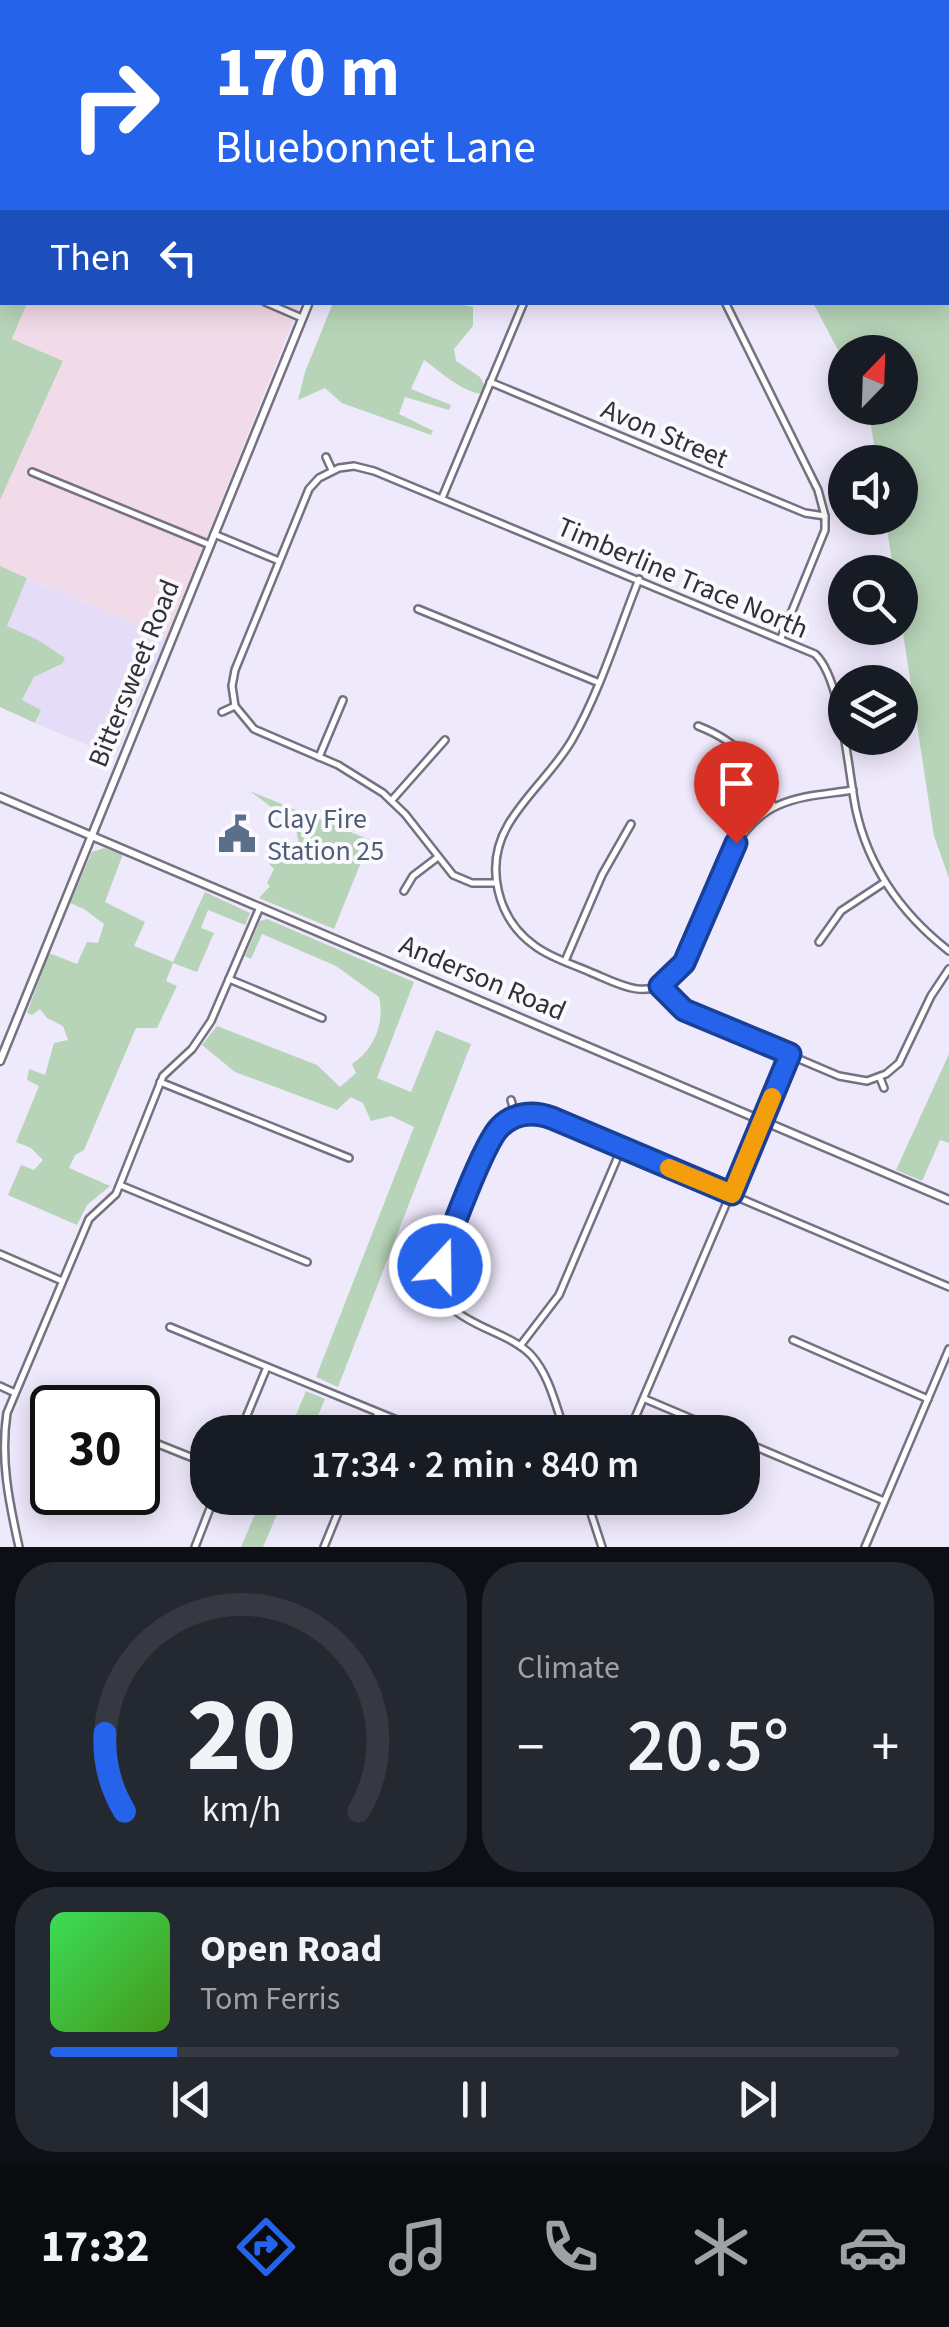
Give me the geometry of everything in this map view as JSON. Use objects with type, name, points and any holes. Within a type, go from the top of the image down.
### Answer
[{"type":"street","points":[[272,305],[302,318]]},
{"type":"street","name":"Bittersweet Road","points":[[0,1061],[308,305]]},
{"type":"street","points":[[442,499],[523,305]]},
{"type":"street","points":[[726,305],[818,490],[825,516],[822,538],[782,638]]},
{"type":"street","name":"Avon Street","points":[[490,382],[804,513],[825,516]]},
{"type":"street","points":[[326,456],[332,470],[309,490],[233,676],[235,706],[254,729],[365,780],[392,800],[462,880],[496,883]]},
{"type":"street","name":"Timberline Trace North","points":[[332,470],[362,467],[815,654],[829,671],[865,841],[885,882],[914,920],[949,952]]},
{"type":"street","points":[[32,472],[210,544]]},
{"type":"street","points":[[214,534],[278,562]]},
{"type":"street","points":[[639,579],[571,741],[504,831],[496,883],[505,911],[534,946],[634,989],[660,986],[684,963],[736,843],[746,829],[774,807],[853,790]]},
{"type":"street","points":[[418,610],[598,682]]},
{"type":"street","points":[[319,757],[343,700]]},
{"type":"street","points":[[222,712],[235,706]]},
{"type":"street","points":[[698,726],[730,740],[743,752],[774,807]]},
{"type":"street","points":[[392,800],[444,740]]},
{"type":"street","name":"Anderson Road","points":[[0,796],[949,1200]]},
{"type":"street","points":[[565,961],[602,875],[631,824]]},
{"type":"street","points":[[404,892],[412,876],[438,857]]},
{"type":"street","points":[[819,942],[841,911],[885,882]]},
{"type":"street","points":[[18,1547],[3,1485],[1,1442],[15,1393],[89,1219],[112,1200],[120,1185],[160,1082],[170,1066],[196,1044],[215,1013],[260,907]]},
{"type":"street","points":[[660,986],[684,1010],[861,1081],[883,1076],[904,1056],[926,1005],[949,969]]},
{"type":"street","points":[[229,979],[322,1018]]},
{"type":"street","points":[[637,1415],[790,1054]]},
{"type":"street","points":[[883,1076],[884,1088]]},
{"type":"street","points":[[160,1082],[349,1158]]},
{"type":"street","points":[[510,1100],[518,1116]]},
{"type":"street","points":[[559,1415],[534,1358],[499,1332],[459,1314],[442,1293],[439,1274],[488,1144],[497,1130],[518,1116],[544,1115],[949,1287]]},
{"type":"street","points":[[520,1346],[558,1296],[622,1147]]},
{"type":"street","points":[[120,1185],[307,1262]]},
{"type":"street","points":[[0,1254],[63,1281]]},
{"type":"street","points":[[427,1300],[442,1293]]},
{"type":"street","points":[[170,1327],[383,1415]]},
{"type":"street","points":[[793,1340],[928,1399]]},
{"type":"street","points":[[866,1547],[949,1349]]},
{"type":"street","points":[[247,1415],[267,1367]]},
{"type":"street","points":[[0,1386],[15,1393]]},
{"type":"street","points":[[644,1399],[682,1415]]},
{"type":"street","points":[[160,1445],[190,1457]]},
{"type":"street","points":[[760,1449],[884,1501]]},
{"type":"street","points":[[195,1547],[207,1515]]},
{"type":"street","points":[[324,1547],[337,1515]]},
{"type":"street","points":[[592,1515],[602,1547]]},
{"type":"shaded area","points":[[26,305],[299,305],[167,637],[0,566],[0,500],[63,362],[12,340]]},
{"type":"shaded area","points":[[27,578],[167,637],[115,757],[35,723],[41,710],[22,701],[34,677],[62,665],[6,626]]},
{"type":"green space","points":[[0,305],[26,305],[12,339],[63,361],[0,500]]},
{"type":"green space","points":[[332,305],[463,305],[473,307],[473,326],[454,349],[456,361],[480,377],[485,386],[482,394],[466,389],[424,360],[411,389],[451,405],[449,410],[405,397],[399,414],[433,431],[431,435],[342,403],[325,388],[298,400]]},
{"type":"green space","points":[[814,305],[949,305],[949,878],[934,836],[918,731],[918,665],[908,665],[905,645],[918,645],[918,555],[891,555],[888,535],[918,535],[918,445],[874,445],[871,425],[918,425],[918,335],[830,335]]},
{"type":"green space","points":[[0,566],[27,578],[7,626],[65,658],[62,664],[34,677],[22,700],[41,710],[35,723],[0,707]]},
{"type":"green space","points":[[250,791],[370,840],[334,929],[259,898],[270,886],[267,883],[274,869],[269,864],[271,860],[291,849],[295,852],[299,844],[293,815],[281,810],[279,813]]},
{"type":"green space","points":[[104,848],[123,854],[105,902],[145,922],[134,946],[173,962],[205,892],[250,913],[245,925],[208,910],[201,928],[214,933],[197,972],[173,963],[166,981],[177,986],[157,1028],[136,1028],[84,1150],[75,1155],[69,1168],[110,1186],[87,1205],[77,1225],[8,1195],[21,1165],[34,1170],[43,1160],[31,1148],[16,1142],[39,1086],[27,1080],[29,1069],[45,1075],[54,1043],[68,1040],[63,1026],[47,1018],[40,1009],[32,1015],[27,1013],[49,953],[77,964],[87,942],[98,943],[104,924],[70,903],[92,852]]},
{"type":"green space","points":[[267,919],[414,982],[377,1078],[411,1092],[436,1030],[471,1044],[338,1387],[316,1377],[414,1127],[391,1116],[371,1121],[363,1103],[351,1097],[337,1110],[235,1072],[202,1045],[217,1026],[317,1065],[340,1087],[356,1073],[352,1064],[372,1043],[379,1026],[379,997],[336,966],[262,934],[251,959],[245,956],[260,921]]},
{"type":"green space","points":[[949,1054],[949,1143],[940,1140],[922,1181],[896,1170]]},
{"type":"green space","points":[[306,1391],[325,1399],[318,1415],[296,1415]]},
{"type":"green space","points":[[255,1515],[277,1515],[263,1547],[241,1547]]},
{"type":"slow traffic","points":[[669,1168],[732,1194],[772,1097]]},
{"type":"place","name":"Clay Fire Station 25","points":[[237,834]]},
{"type":"route","points":[[440,1266],[488,1144],[503,1124],[519,1116],[536,1114],[552,1118],[732,1194],[790,1054],[684,1010],[660,986],[684,963],[736,843]]}]
